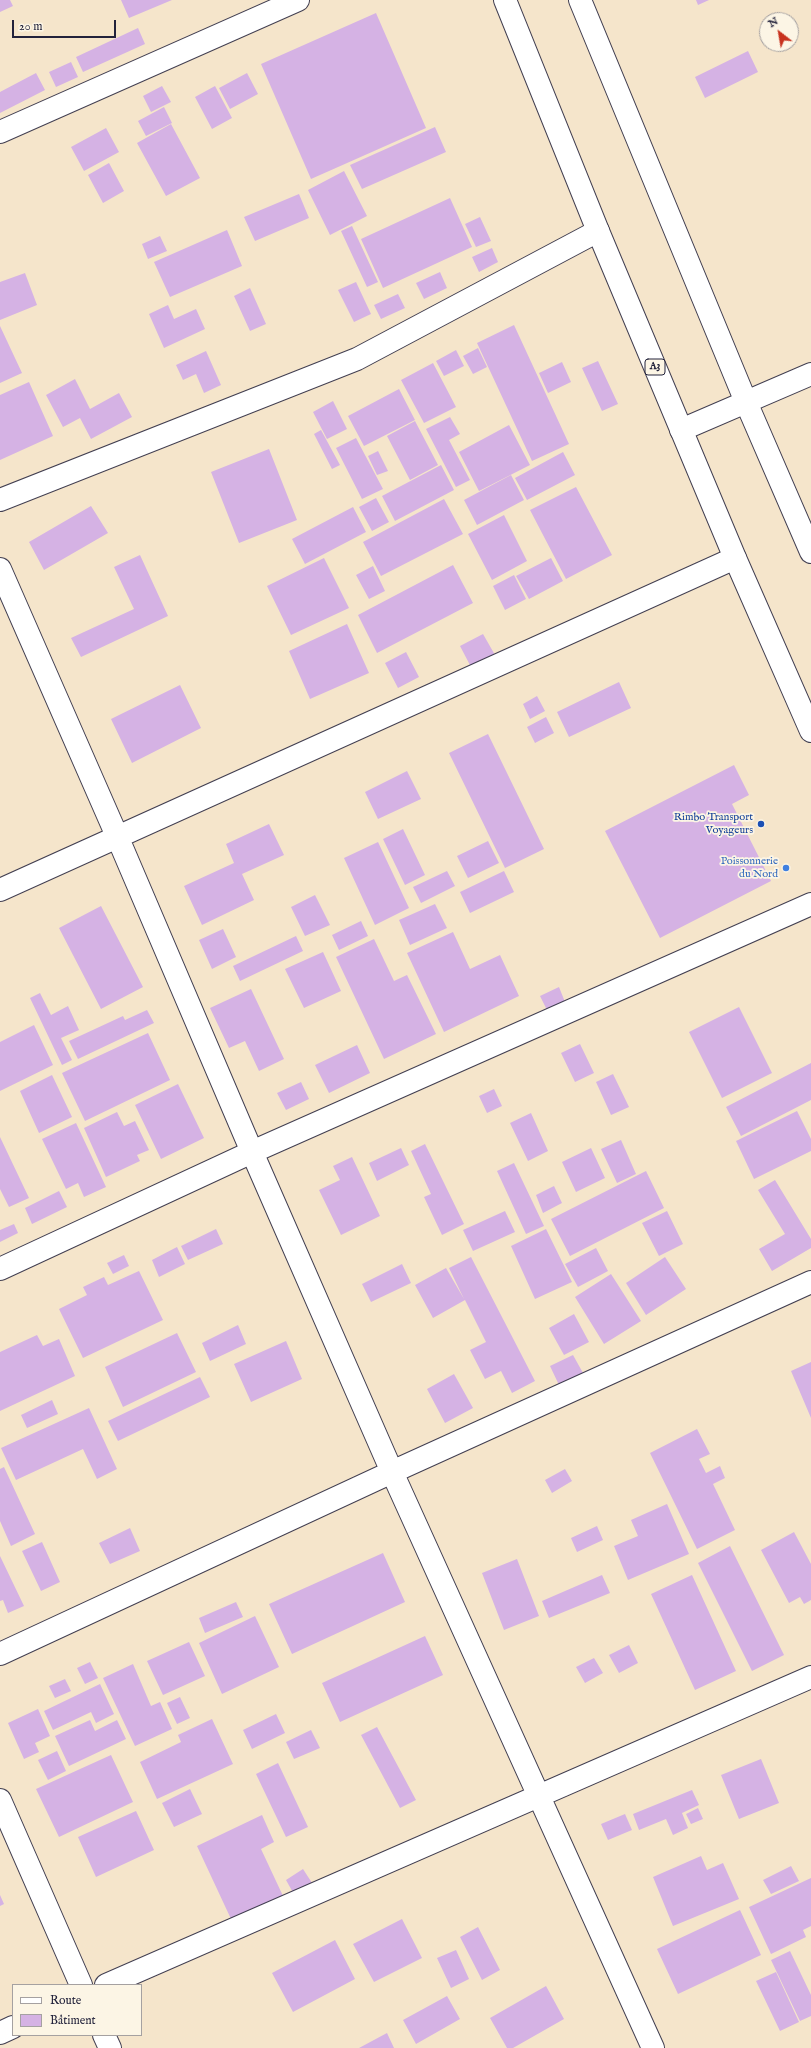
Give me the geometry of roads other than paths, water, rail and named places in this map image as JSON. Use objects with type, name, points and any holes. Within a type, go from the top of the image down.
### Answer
[{"type":"main road","points":[[0,132],[298,0]]},
{"type":"main road","name":"A3","points":[[505,0],[598,230],[734,558],[811,731]]},
{"type":"main road","points":[[580,0],[746,402],[811,552]]},
{"type":"main road","points":[[0,500],[357,359],[598,230]]},
{"type":"main road","points":[[681,430],[811,374]]},
{"type":"main road","points":[[0,890],[734,558]]},
{"type":"main road","points":[[0,569],[392,1472],[653,2048]]},
{"type":"main road","points":[[0,1269],[252,1152],[811,904]]},
{"type":"main road","points":[[0,1654],[392,1472],[811,1282]]},
{"type":"main road","points":[[108,1984],[811,1677]]},
{"type":"main road","points":[[0,1800],[81,1984]]},
{"type":"main road","points":[[0,2033],[12,2027]]},
{"type":"main road","points":[[104,2036],[110,2048]]},
{"type":"place","name":"Rimbo Transport Voyageurs","points":[[761,824]]},
{"type":"place","name":"Poissonnerie du Nord","points":[[786,868]]}]
